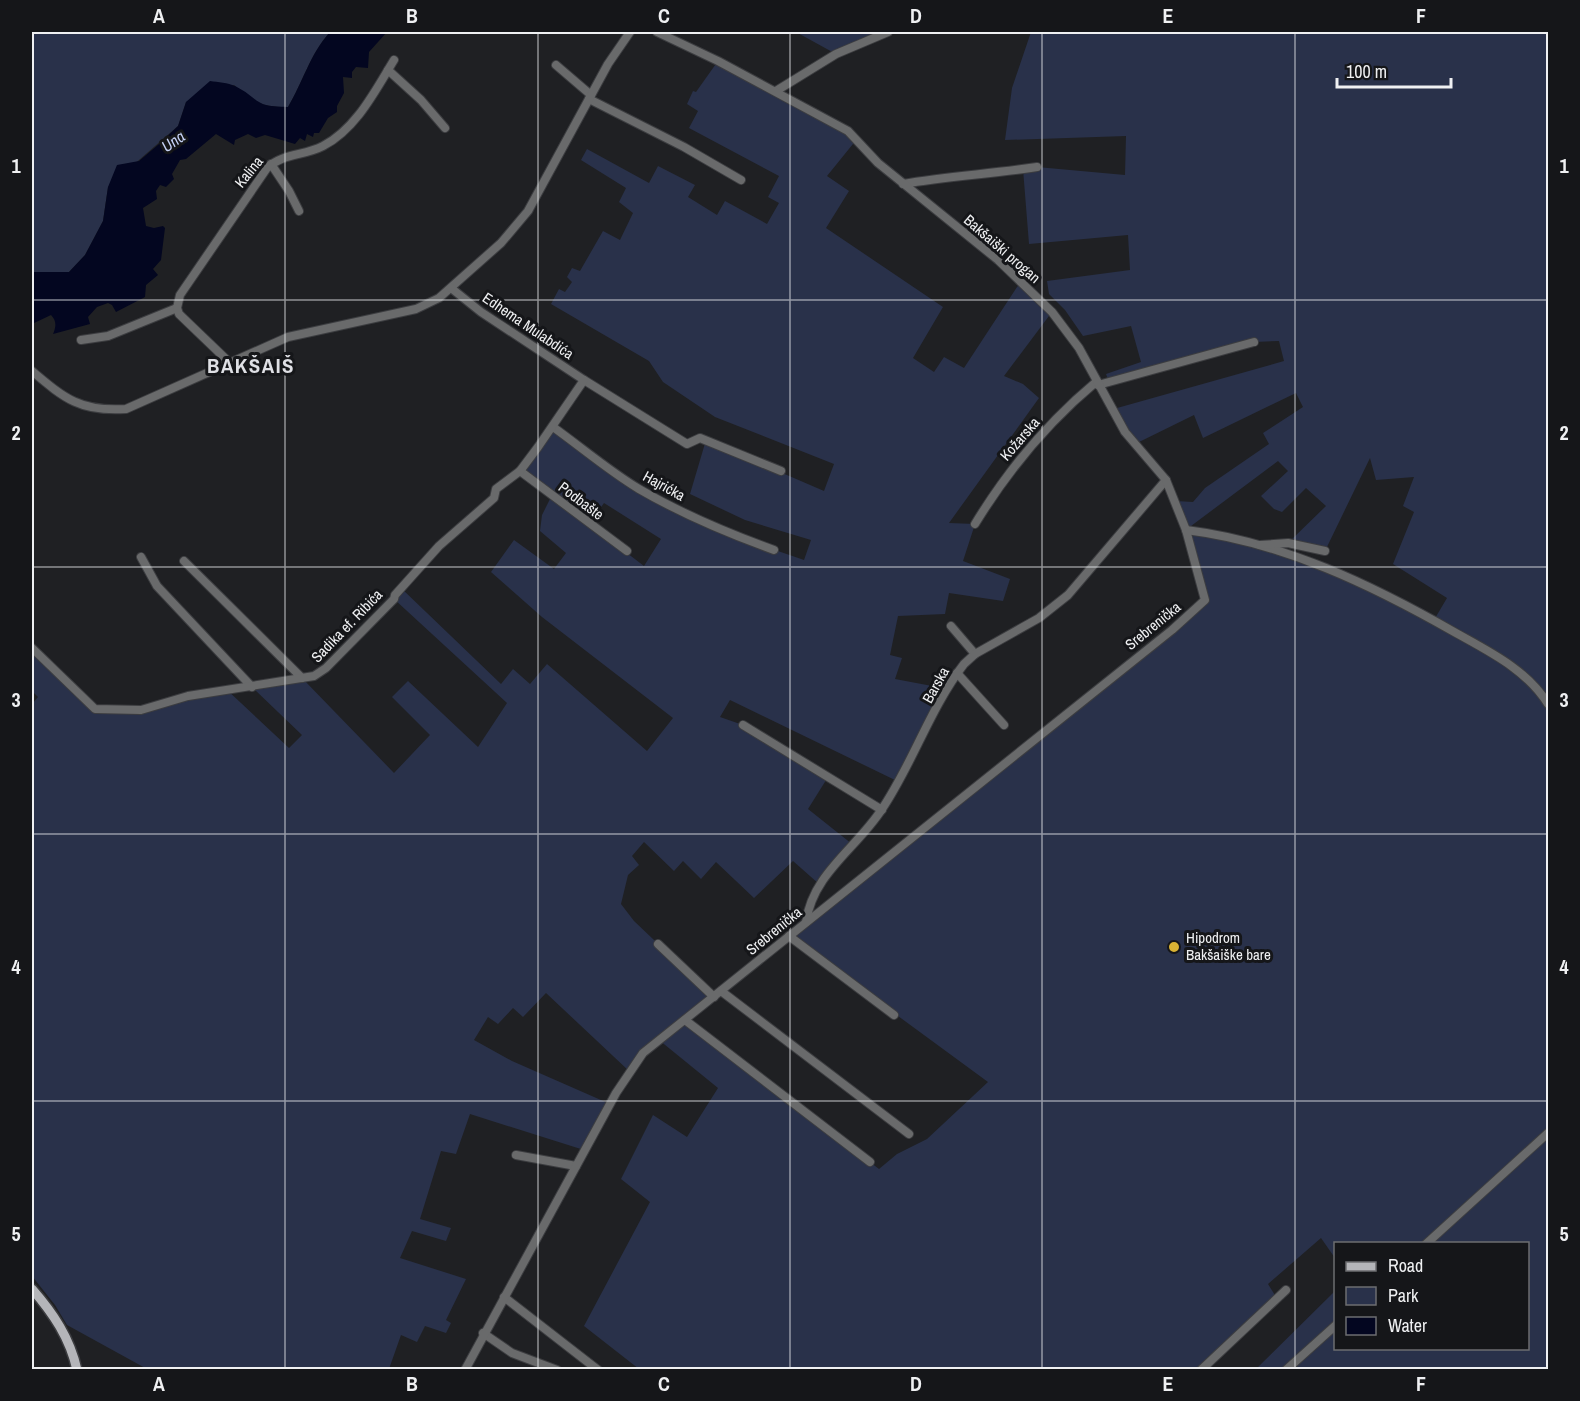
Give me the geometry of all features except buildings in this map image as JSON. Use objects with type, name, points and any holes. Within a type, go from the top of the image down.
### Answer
[{"type":"main road","points":[[32,1289],[61,1327],[71,1346],[77,1370]]},
{"type":"street","points":[[32,371],[69,401],[104,410],[126,409],[288,337],[416,309],[439,298],[501,243],[528,211],[590,97],[630,32]]},
{"type":"street","name":"Bakšaiški progan","points":[[657,32],[776,91],[848,131],[903,184],[1021,281],[1052,312],[1079,348],[1125,432],[1166,480],[1186,530],[1204,600]]},
{"type":"street","points":[[776,91],[836,54],[888,32]]},
{"type":"street","name":"Kalina","points":[[177,308],[180,295],[196,270],[251,189],[271,164],[283,157],[322,147],[339,136],[366,104],[394,60]]},
{"type":"street","points":[[556,65],[590,97],[741,180]]},
{"type":"street","points":[[388,70],[421,100],[445,128]]},
{"type":"street","points":[[271,164],[299,211]]},
{"type":"street","points":[[903,184],[946,176],[1004,173],[1036,167]]},
{"type":"street","name":"Edhema Mulabdića","points":[[451,288],[481,312],[687,444],[700,438],[781,471]]},
{"type":"street","points":[[81,340],[108,336],[177,308],[179,314],[229,362]]},
{"type":"street","points":[[1097,383],[1254,342]]},
{"type":"street","name":"Sadika ef. Ribića","points":[[32,648],[95,709],[141,710],[188,696],[314,676],[326,668],[394,599],[395,595],[439,546],[494,498],[496,489],[520,471],[584,380]]},
{"type":"street","name":"Kožarska","points":[[975,524],[1013,467],[1067,406],[1097,383]]},
{"type":"street","name":"Hajrićka","points":[[553,427],[648,494],[723,532],[774,550]]},
{"type":"street","name":"Podbašte","points":[[520,471],[627,551]]},
{"type":"street","name":"Barska","points":[[806,922],[808,906],[819,884],[882,810],[957,673],[975,654],[1010,636],[1061,602],[1166,480]]},
{"type":"street","points":[[1186,530],[1230,537],[1327,567],[1434,620],[1519,670],[1540,690],[1548,704]]},
{"type":"street","points":[[1259,546],[1273,542],[1288,543],[1325,551]]},
{"type":"street","points":[[141,557],[157,586],[252,687]]},
{"type":"street","points":[[184,561],[302,678]]},
{"type":"street","name":"Srebrenička","points":[[465,1370],[483,1333],[629,1071],[643,1053],[1172,630],[1204,600]]},
{"type":"street","points":[[951,626],[975,654]]},
{"type":"street","points":[[957,673],[1004,724]]},
{"type":"street","points":[[743,725],[882,810]]},
{"type":"street","points":[[789,936],[894,1015]]},
{"type":"street","points":[[658,944],[714,997]]},
{"type":"street","points":[[721,992],[909,1134]]},
{"type":"street","points":[[685,1020],[870,1162]]},
{"type":"street","points":[[1428,1242],[1548,1132]]},
{"type":"street","points":[[516,1155],[576,1166]]},
{"type":"street","points":[[1201,1370],[1286,1290]]},
{"type":"street","points":[[504,1297],[598,1370]]},
{"type":"street","points":[[1286,1370],[1334,1326]]},
{"type":"street","points":[[483,1333],[512,1353],[557,1370]]},
{"type":"green space","points":[[32,32],[330,32],[312,59],[288,107],[271,106],[258,102],[234,85],[186,102],[178,126],[108,187],[103,221],[85,255],[69,272],[32,272]]},
{"type":"green space","points":[[796,32],[888,32],[836,54]]},
{"type":"green space","points":[[1031,32],[1548,32],[1548,1369],[1256,1369],[1334,1292],[1334,1350],[1529,1350],[1529,1242],[1334,1242],[1334,1257],[1321,1238],[1268,1284],[1278,1300],[1203,1369],[639,1369],[584,1326],[650,1202],[621,1179],[653,1115],[687,1137],[718,1088],[659,1040],[629,1071],[546,993],[523,1017],[513,1008],[498,1024],[488,1017],[474,1040],[512,1061],[610,1104],[584,1150],[470,1114],[456,1154],[441,1151],[420,1219],[451,1228],[446,1241],[412,1231],[400,1258],[466,1279],[446,1320],[451,1323],[446,1333],[425,1326],[417,1342],[401,1335],[389,1369],[147,1369],[67,1325],[55,1305],[32,1276],[32,704],[38,697],[32,691],[32,648],[93,709],[141,710],[226,689],[289,748],[302,735],[252,687],[302,678],[394,773],[430,735],[392,697],[408,681],[478,747],[507,703],[394,599],[401,588],[501,684],[513,669],[530,684],[547,664],[647,751],[673,718],[542,617],[491,572],[514,540],[554,569],[566,553],[540,531],[542,515],[552,495],[520,471],[553,427],[621,476],[723,532],[804,560],[811,540],[745,520],[690,494],[706,440],[824,491],[834,464],[715,417],[663,382],[649,361],[551,304],[559,289],[565,292],[572,282],[567,277],[572,268],[580,271],[603,231],[620,240],[633,213],[619,202],[626,188],[581,160],[587,149],[649,183],[658,166],[695,185],[688,197],[717,215],[725,201],[767,224],[779,203],[768,197],[779,176],[689,128],[698,111],[687,104],[693,91],[696,92],[718,61],[857,139],[827,176],[849,191],[826,228],[943,307],[913,358],[934,372],[944,357],[964,368],[1021,281],[1052,312],[1004,376],[1023,384],[1039,398],[949,523],[975,524],[963,561],[1010,579],[1003,601],[949,593],[945,614],[898,616],[890,655],[902,658],[895,679],[948,689],[897,781],[730,700],[720,717],[743,725],[828,777],[808,809],[852,844],[819,884],[793,861],[754,898],[716,862],[701,879],[683,861],[674,871],[644,842],[632,856],[639,865],[628,875],[621,904],[634,921],[714,997],[685,1021],[879,1169],[897,1154],[927,1139],[988,1082],[789,936],[1204,600],[1176,501],[1193,502],[1205,488],[1269,444],[1263,433],[1303,407],[1296,393],[1203,438],[1194,415],[1135,444],[1110,410],[1284,361],[1279,341],[1254,342],[1109,382],[1106,374],[1141,362],[1131,326],[1083,336],[1065,310],[1049,294],[1047,281],[1130,270],[1128,235],[1029,244],[1023,169],[1037,167],[1125,175],[1126,136],[1005,140],[1012,88]],"holes":[[[1370,458],[1376,480],[1414,477],[1403,506],[1414,512],[1393,564],[1447,598],[1434,620],[1316,563],[1187,529],[1278,461],[1288,471],[1261,496],[1274,509],[1282,512],[1306,488],[1326,506],[1288,543],[1325,551]],[[604,503],[661,539],[644,566],[589,524]]]},
{"type":"water","name":"Una","points":[[330,32],[387,32],[369,52],[368,68],[356,67],[352,72],[352,78],[343,77],[344,93],[337,106],[337,112],[328,118],[319,133],[314,133],[313,137],[307,134],[305,141],[300,138],[295,144],[265,135],[256,138],[248,134],[235,140],[234,145],[216,134],[186,159],[180,160],[172,174],[174,179],[166,187],[160,185],[156,191],[157,199],[143,208],[146,226],[165,228],[161,260],[153,269],[158,275],[146,285],[145,297],[116,312],[108,303],[97,307],[88,317],[90,324],[53,334],[55,324],[51,315],[32,324],[32,272],[69,272],[85,255],[103,221],[108,187],[117,165],[139,161],[159,144],[178,126],[186,102],[210,81],[235,86],[268,106],[288,107],[312,59]]},
{"type":"place","name":"Hipodrom Bakšaiške bare","points":[[1174,947]]},
{"type":"district","name":"BAKŠAIŠ","points":[[251,366]]}]
